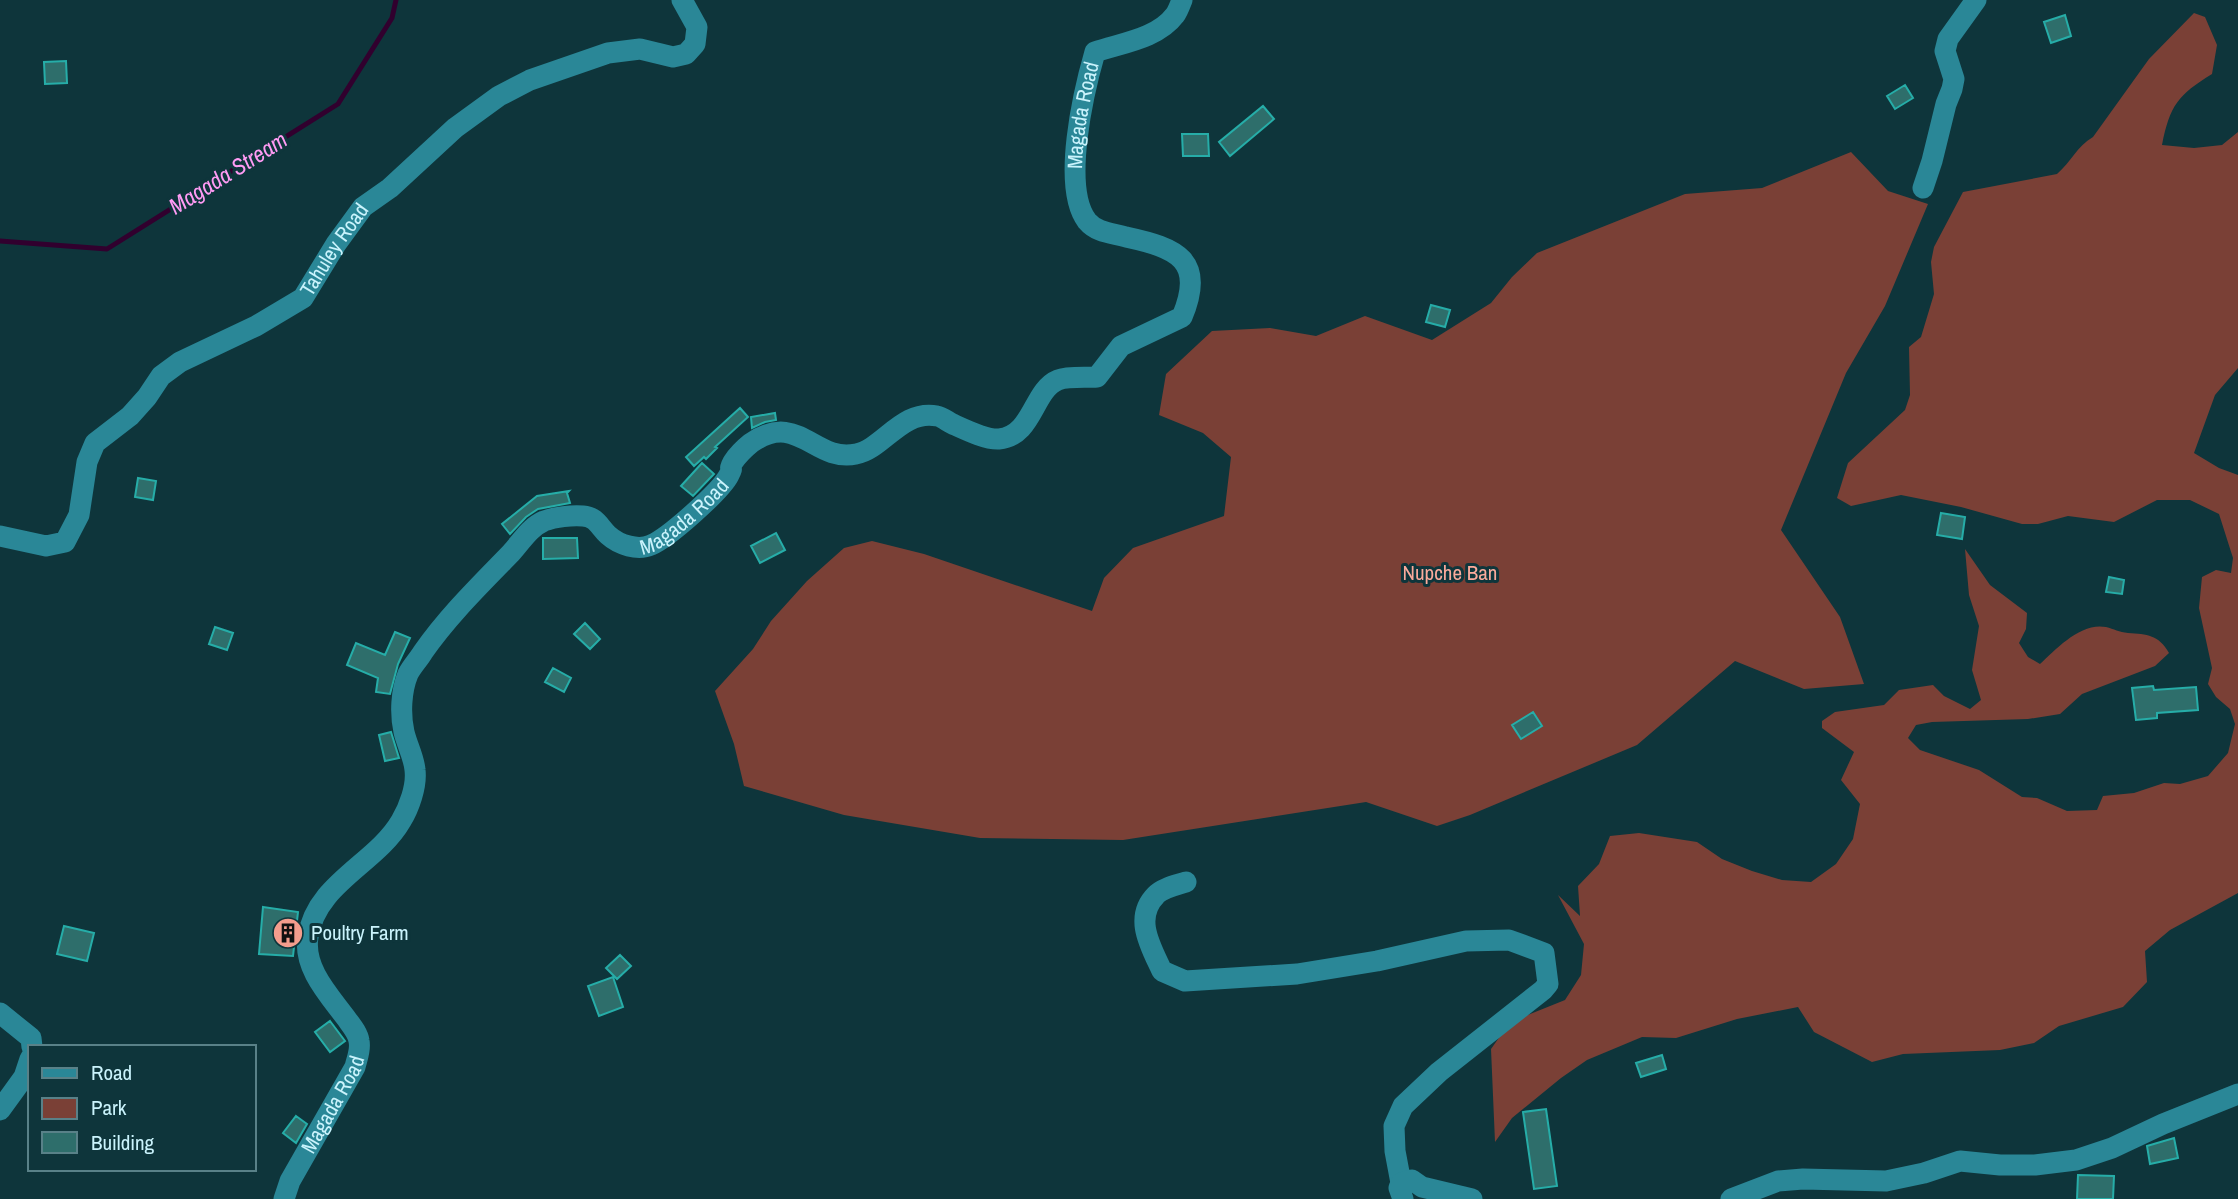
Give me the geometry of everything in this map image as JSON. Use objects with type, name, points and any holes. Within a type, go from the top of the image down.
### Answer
[{"type":"street","name":"Tahuley Road","points":[[0,536],[46,546],[65,542],[79,514],[87,462],[95,443],[130,416],[161,376],[180,362],[247,331],[303,298],[336,244],[363,207],[390,188],[455,128],[499,96],[530,80],[608,53],[640,49],[673,57],[686,54],[695,44],[697,27],[682,0]]},
{"type":"street","name":"Magada Road","points":[[284,1199],[290,1181],[355,1067],[359,1051],[359,1037],[324,989],[310,963],[307,939],[314,917],[332,888],[387,841],[403,819],[412,794],[416,771],[404,732],[402,699],[408,674],[428,645],[456,608],[543,522],[570,516],[588,516],[617,541],[629,547],[647,547],[665,538],[714,493],[729,475],[732,464],[751,444],[767,435],[783,431],[798,434],[831,453],[856,454],[875,446],[891,430],[919,417],[937,416],[997,439],[1010,436],[1026,423],[1047,388],[1058,380],[1097,377],[1121,346],[1182,317],[1191,296],[1191,273],[1183,258],[1159,246],[1102,232],[1087,222],[1080,207],[1076,181],[1080,116],[1095,52],[1144,37],[1175,15],[1182,0]]},
{"type":"street","points":[[1923,188],[1954,79],[1945,51],[1948,39],[1976,0]]},
{"type":"street","points":[[1186,882],[1156,894],[1145,912],[1144,928],[1162,971],[1185,981],[1335,970],[1466,941],[1509,940],[1544,953],[1548,984],[1543,990],[1439,1072],[1402,1106],[1395,1126],[1395,1151],[1402,1191]]},
{"type":"street","points":[[0,1013],[31,1038],[32,1045]]},
{"type":"street","points":[[0,1110],[24,1077],[28,1065]]},
{"type":"street","points":[[1731,1199],[1778,1181],[1803,1178],[1886,1181],[1924,1173],[1960,1161],[2035,1165],[2076,1160],[2112,1148],[2238,1094]]},
{"type":"street","points":[[1402,1191],[1412,1180],[1422,1187],[1472,1199]]},
{"type":"green space","points":[[2194,13],[2205,17],[2217,45],[2212,74],[2191,88],[2177,102],[2168,120],[2162,145],[2194,148],[2222,145],[2238,132],[2238,368],[2215,395],[2194,453],[2219,468],[2238,475],[2238,893],[2170,930],[2145,951],[2147,982],[2123,1007],[2059,1026],[2034,1043],[2000,1050],[1903,1054],[1872,1062],[1814,1032],[1798,1007],[1737,1019],[1676,1038],[1642,1037],[1587,1060],[1512,1118],[1495,1142],[1491,1049],[1510,1022],[1565,1000],[1581,975],[1584,944],[1558,895],[1580,916],[1578,886],[1599,864],[1610,836],[1639,833],[1697,842],[1722,859],[1752,871],[1782,880],[1811,882],[1836,864],[1853,839],[1860,804],[1841,780],[1854,752],[1822,728],[1822,721],[1835,712],[1884,705],[1899,690],[1933,685],[1944,696],[1970,709],[1981,700],[1972,670],[1979,626],[1969,595],[1965,549],[1990,585],[2027,613],[2026,629],[2019,643],[2028,657],[2040,664],[2070,638],[2097,627],[2152,637],[2161,642],[2169,653],[2155,666],[2082,694],[2060,714],[2028,719],[1932,722],[1916,725],[1908,738],[1920,750],[1979,770],[2022,797],[2037,798],[2067,811],[2097,810],[2103,796],[2134,793],[2164,783],[2180,784],[2208,776],[2228,753],[2235,724],[2230,709],[2216,697],[2208,684],[2212,668],[2199,608],[2202,577],[2216,570],[2231,573],[2233,558],[2219,514],[2190,500],[2157,500],[2114,522],[2068,516],[2038,524],[2022,524],[1961,507],[1901,495],[1851,506],[1837,498],[1848,463],[1905,410],[1910,395],[1909,347],[1921,337],[1934,294],[1931,262],[1934,247],[1963,192],[2057,174],[2093,137],[2149,59]]},
{"type":"green space","name":"Nupche Ban","points":[[1851,152],[1888,191],[1928,204],[1885,306],[1846,373],[1781,530],[1840,617],[1864,684],[1804,689],[1735,661],[1637,745],[1470,815],[1437,826],[1366,802],[1123,840],[980,838],[844,815],[744,786],[734,744],[715,691],[753,649],[771,621],[807,581],[844,548],[872,541],[924,554],[1092,611],[1104,578],[1133,548],[1224,516],[1231,457],[1203,433],[1159,415],[1166,374],[1212,331],[1270,328],[1316,336],[1365,316],[1432,340],[1491,303],[1512,277],[1537,253],[1685,194],[1762,188]]},
{"type":"building","points":[[2065,15],[2071,36],[2051,43],[2044,22]]},
{"type":"building","points":[[66,61],[67,83],[45,84],[44,62]]},
{"type":"building","points":[[1905,85],[1913,98],[1895,109],[1887,96]]},
{"type":"building","points":[[1263,106],[1274,119],[1230,156],[1219,142]]},
{"type":"building","points":[[1182,134],[1208,134],[1209,156],[1183,156]]},
{"type":"building","points":[[1431,305],[1450,310],[1445,327],[1426,322]]},
{"type":"building","points":[[740,408],[748,417],[715,447],[717,448],[706,459],[704,457],[694,466],[686,457]]},
{"type":"building","points":[[775,413],[776,420],[752,428],[751,417]]},
{"type":"building","points":[[702,463],[714,474],[693,496],[681,486]]},
{"type":"building","points":[[138,478],[156,481],[153,500],[135,497]]},
{"type":"building","points":[[569,491],[567,493],[570,503],[538,509],[510,534],[502,524],[537,496]]},
{"type":"building","points":[[1941,513],[1965,517],[1962,539],[1937,535]]},
{"type":"building","points":[[776,533],[785,550],[760,563],[751,546]]},
{"type":"building","points":[[543,538],[577,538],[578,558],[543,559]]},
{"type":"building","points":[[2109,577],[2124,580],[2122,594],[2106,592]]},
{"type":"building","points":[[585,623],[600,639],[590,649],[574,634]]},
{"type":"building","points":[[215,627],[233,633],[227,650],[209,644]]},
{"type":"building","points":[[395,632],[410,638],[398,664],[390,694],[376,692],[378,678],[347,665],[356,643],[385,655]]},
{"type":"building","points":[[553,668],[571,678],[564,692],[545,682]]},
{"type":"building","points":[[2153,686],[2154,690],[2196,687],[2198,710],[2157,713],[2157,718],[2136,720],[2132,688]]},
{"type":"building","points":[[1533,712],[1542,726],[1521,739],[1512,725]]},
{"type":"building","points":[[391,732],[399,758],[385,761],[379,735]]},
{"type":"building","points":[[263,907],[298,912],[293,956],[259,954]]},
{"type":"building","points":[[64,926],[94,933],[87,961],[57,954]]},
{"type":"building","points":[[620,955],[631,966],[617,979],[606,968]]},
{"type":"building","points":[[613,977],[623,1007],[599,1016],[588,986]]},
{"type":"building","points":[[330,1021],[345,1041],[330,1052],[315,1032]]},
{"type":"building","points":[[1662,1055],[1666,1069],[1641,1077],[1636,1063]]},
{"type":"building","points":[[1546,1109],[1557,1186],[1534,1189],[1523,1112]]},
{"type":"building","points":[[296,1116],[307,1124],[296,1143],[283,1133]]},
{"type":"building","points":[[2174,1138],[2178,1158],[2150,1164],[2147,1146]]},
{"type":"building","points":[[2078,1175],[2114,1176],[2113,1199],[2077,1199]]},
{"type":"waterway","name":"Magada Stream","points":[[0,241],[107,249],[338,104],[392,18],[396,0]]},
{"type":"place","name":"Poultry Farm","points":[[288,933]]}]
